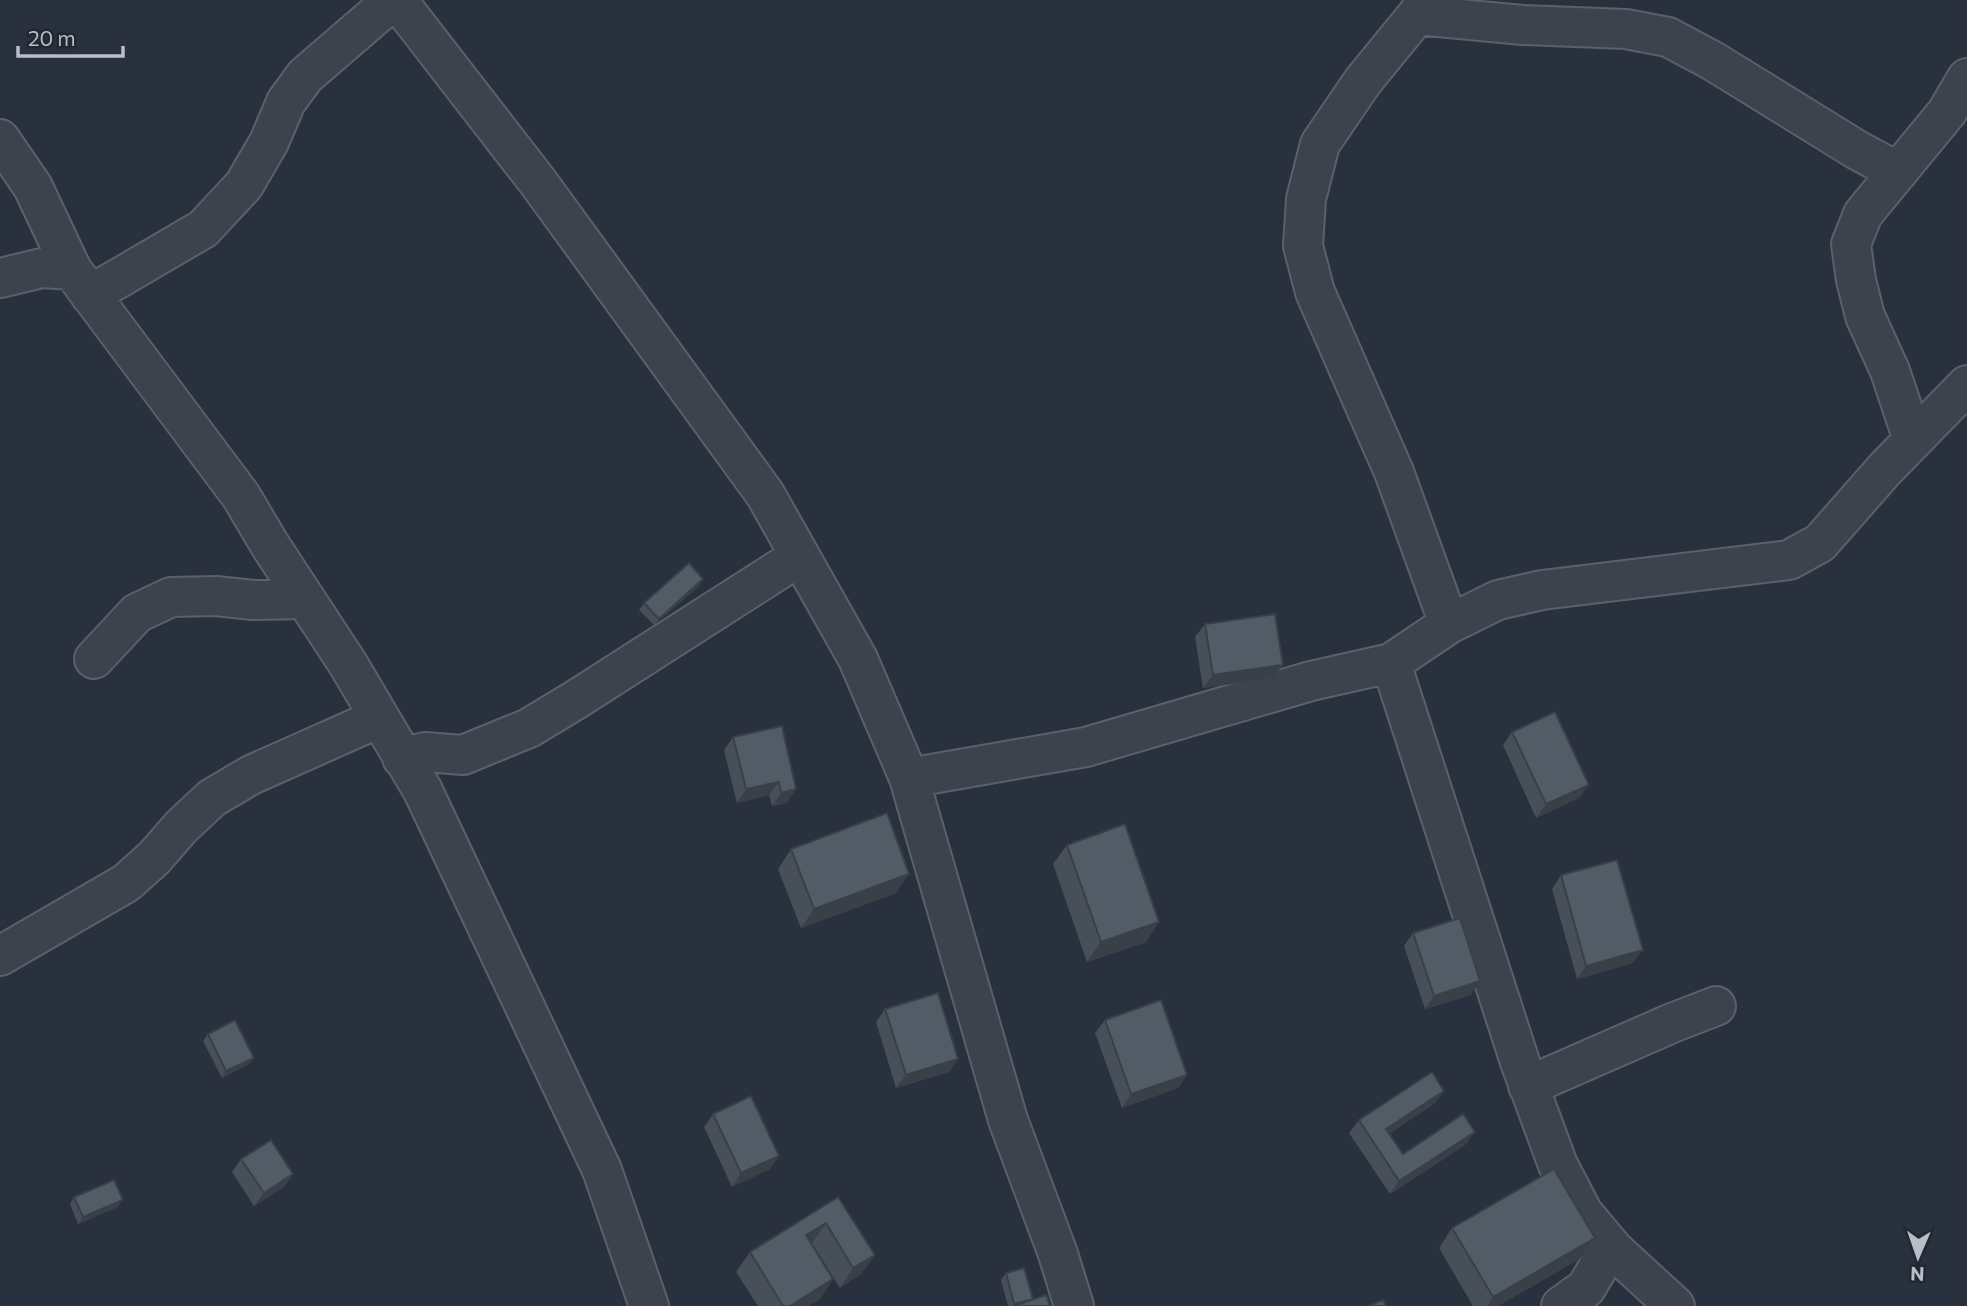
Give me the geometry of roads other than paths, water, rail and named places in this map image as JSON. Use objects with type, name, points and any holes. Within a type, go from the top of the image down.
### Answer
[{"type":"street","points":[[0,278],[42,268],[81,283],[203,229],[244,185],[269,142],[286,102],[305,76],[395,0],[538,182],[757,483],[858,659],[909,778],[1008,1119],[1058,1254],[1074,1306]]},
{"type":"street","points":[[1449,624],[1394,472],[1315,292],[1303,246],[1306,199],[1320,144],[1363,80],[1422,8],[1523,25],[1626,29],[1668,37],[1898,172]]},
{"type":"street","points":[[1913,440],[1890,370],[1866,316],[1856,280],[1851,244],[1863,214],[1947,112],[1967,78]]},
{"type":"street","points":[[0,139],[33,187],[81,283],[242,496],[348,664],[423,791],[602,1170],[649,1306]]},
{"type":"street","points":[[909,778],[1086,747],[1311,681],[1391,663],[1449,624],[1498,600],[1542,590],[1789,560],[1821,542],[1967,385]]},
{"type":"street","points":[[402,758],[425,752],[463,755],[529,727],[800,555]]},
{"type":"street","points":[[94,659],[137,613],[171,597],[216,596],[253,600],[305,598]]},
{"type":"street","points":[[1391,663],[1528,1086],[1558,1164],[1583,1213],[1659,1299]]},
{"type":"street","points":[[0,956],[126,883],[212,799],[251,775],[379,718]]},
{"type":"street","points":[[1528,1086],[1716,1006]]},
{"type":"street","points":[[1561,1306],[1586,1288],[1611,1246]]}]
